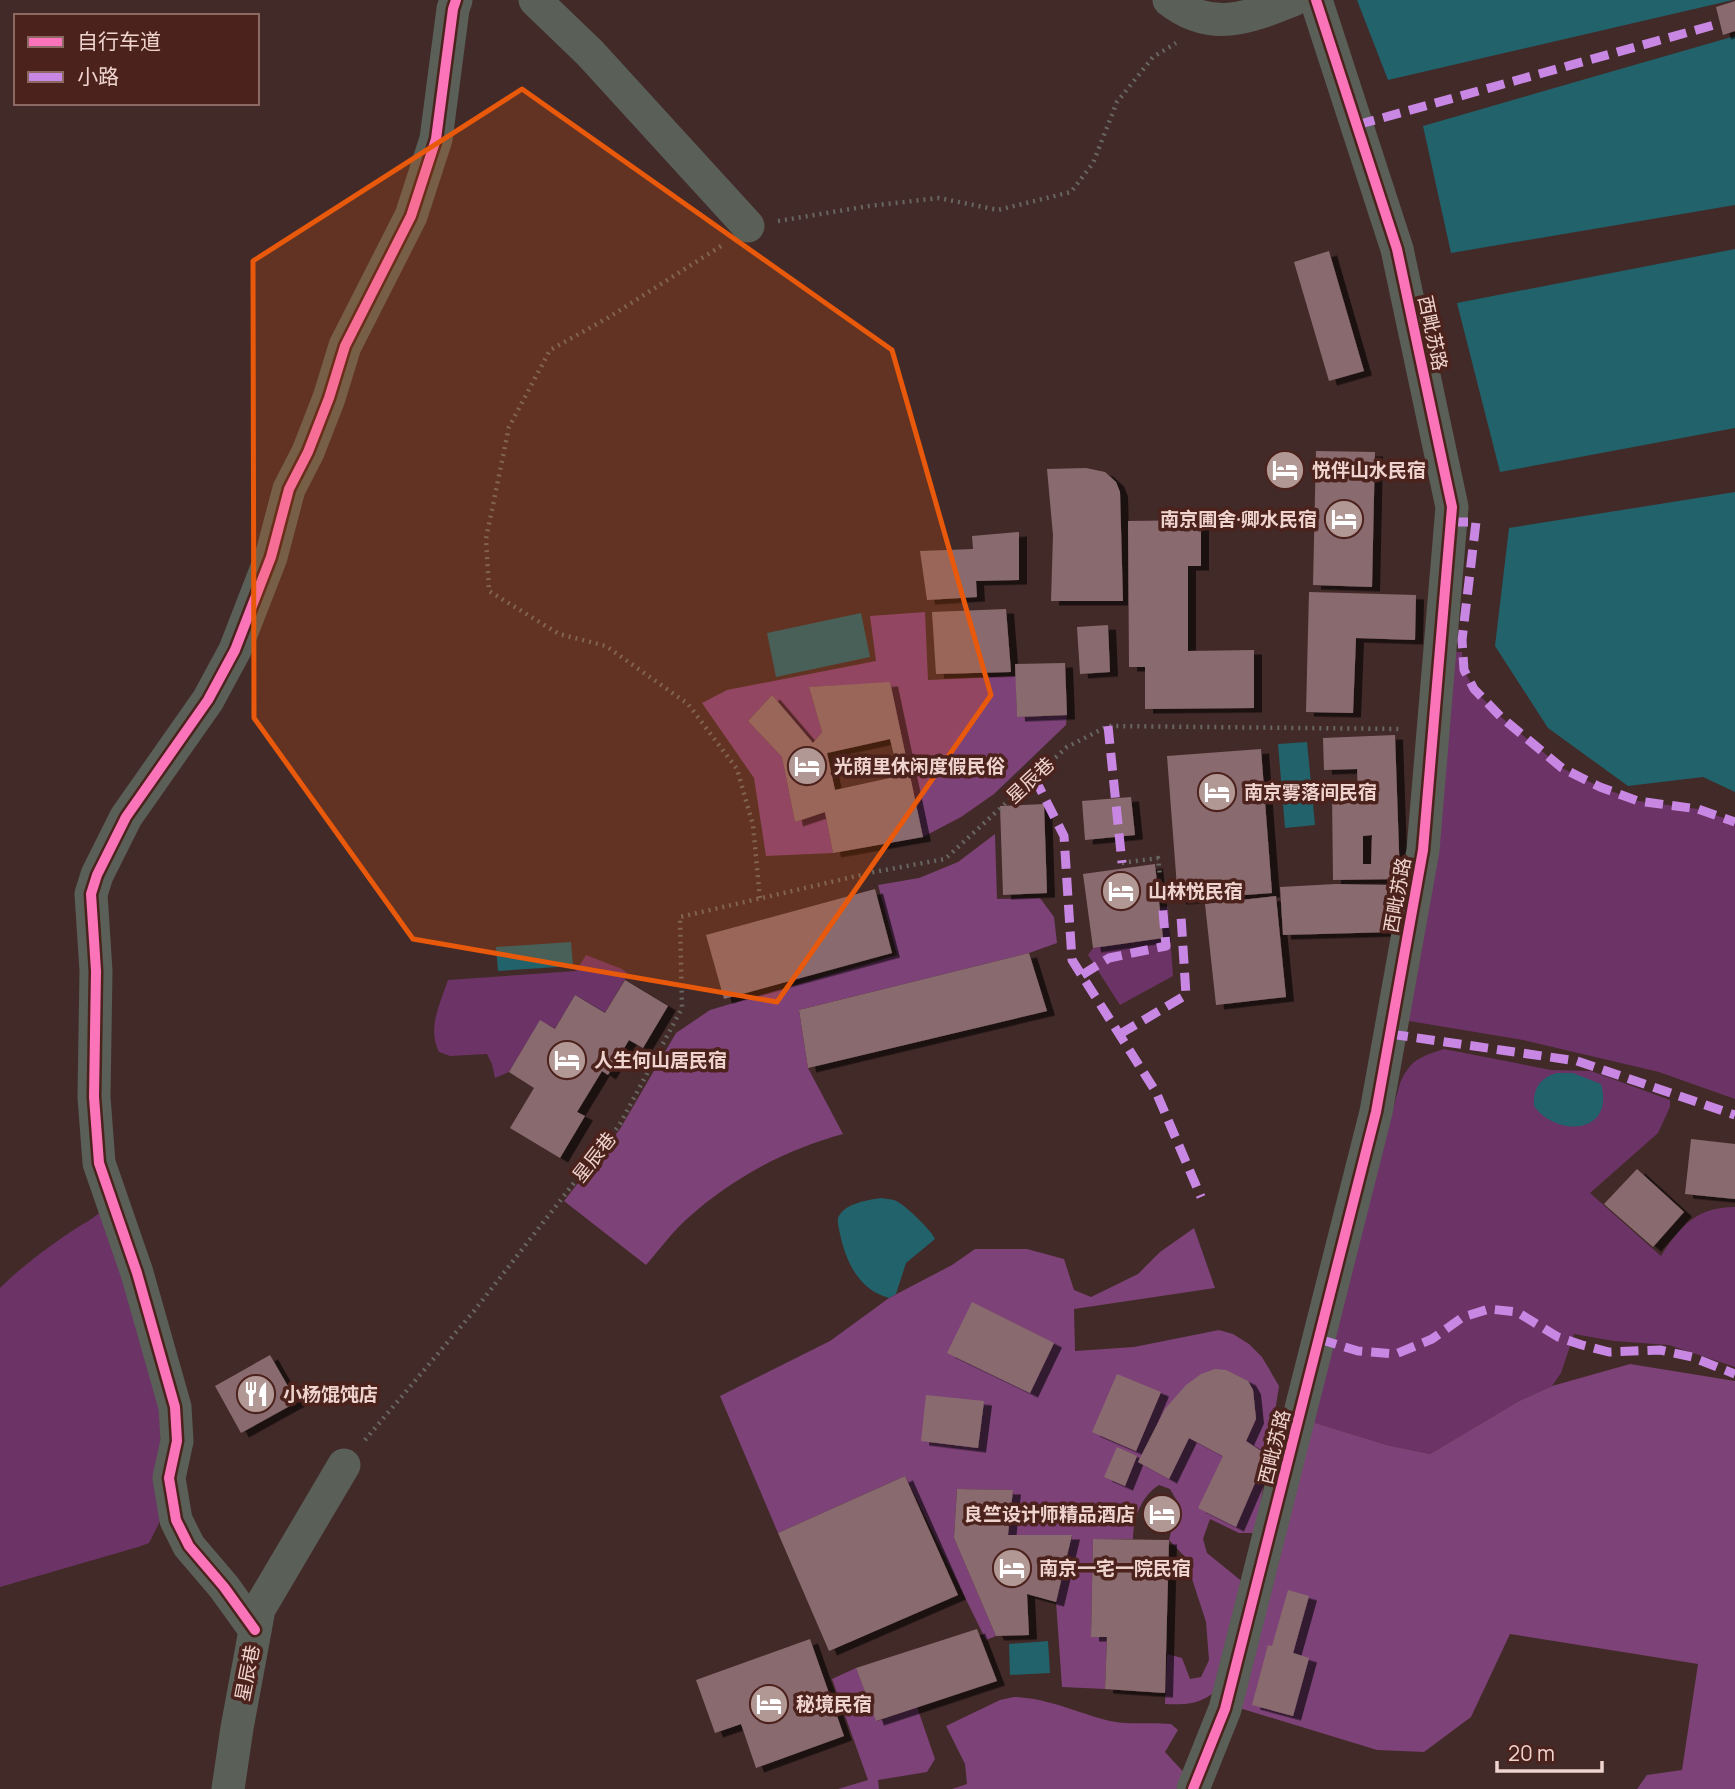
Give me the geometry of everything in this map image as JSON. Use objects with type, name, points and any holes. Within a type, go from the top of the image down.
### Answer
[{"type":"street","points":[[255,1630],[224,1587],[189,1546],[176,1520],[169,1478],[177,1441],[175,1407],[137,1273],[99,1163],[94,1097],[96,971],[91,894],[97,875],[126,817],[208,700],[235,650],[271,557],[289,489],[308,452],[345,346],[411,216],[436,139],[456,0]]},
{"type":"street","points":[[535,0],[590,53],[748,226]]},
{"type":"street","points":[[1169,0],[1197,18],[1226,19],[1260,12],[1293,0]]},
{"type":"street","name":"西毗苏路","points":[[1193,1789],[1225,1709],[1376,1112],[1423,850],[1452,507],[1397,249],[1315,0]]},
{"type":"street","name":"星辰巷","points":[[228,1789],[259,1609],[344,1465]]},
{"type":"path","points":[[760,899],[753,825],[737,769],[688,704],[606,646],[559,634],[489,590],[486,539],[509,427],[550,350],[606,320],[701,261],[748,226],[869,206],[939,198],[998,210],[1071,192],[1093,163],[1117,102],[1153,57],[1183,38],[1226,19]]},
{"type":"path","points":[[1122,863],[1158,858],[1160,877]]},
{"type":"highlighted area","points":[[522,89],[892,350],[991,695],[777,1002],[413,939],[254,718],[253,261]]},
{"type":"shaded area","points":[[925,612],[928,680],[1016,676],[1017,717],[1067,715],[1066,725],[994,794],[961,817],[923,837],[890,683],[809,687],[822,732],[813,743],[772,695],[748,721],[782,757],[795,822],[825,812],[833,853],[766,856],[754,778],[702,703],[727,690],[876,661],[870,616]]},
{"type":"shaded area","points":[[1451,652],[1462,652],[1464,670],[1474,690],[1501,717],[1562,768],[1600,787],[1638,801],[1698,809],[1735,822],[1735,1099],[1659,1072],[1523,1040],[1403,1020]]},
{"type":"shaded area","points":[[995,834],[997,899],[1040,898],[1054,917],[1057,943],[1029,953],[799,1010],[808,1068],[843,1134],[801,1148],[742,1177],[683,1222],[646,1265],[564,1201],[620,1129],[676,1033],[710,1010],[897,955],[878,885],[919,878],[958,862]]},
{"type":"shaded area","points":[[1159,907],[1168,907],[1173,976],[1120,1005],[1088,955],[1093,948],[1163,938]]},
{"type":"shaded area","points":[[586,955],[628,974],[605,1013],[575,995],[555,1029],[540,1021],[509,1072],[495,1078],[487,1054],[450,1056],[439,1052],[434,1025],[448,980],[576,971]]},
{"type":"shaded area","points":[[1444,1049],[1551,1070],[1591,1071],[1670,1100],[1670,1107],[1658,1133],[1590,1193],[1661,1256],[1691,1220],[1710,1210],[1735,1207],[1735,1367],[1669,1345],[1614,1341],[1574,1334],[1561,1373],[1552,1386],[1519,1401],[1430,1454],[1387,1445],[1309,1421],[1400,1083],[1417,1060]]},
{"type":"shaded area","points":[[107,1206],[161,1397],[160,1521],[149,1543],[0,1587],[0,1288],[40,1254]]},
{"type":"shaded area","points":[[1194,1228],[1215,1288],[1074,1309],[1075,1351],[1134,1347],[1219,1330],[1233,1334],[1249,1344],[1262,1357],[1279,1386],[1256,1533],[1239,1533],[1210,1519],[1203,1539],[1207,1553],[1244,1583],[1220,1688],[1194,1702],[1165,1704],[1167,1654],[1182,1658],[1190,1679],[1201,1677],[1209,1660],[1206,1622],[1185,1557],[1169,1540],[1178,1503],[1170,1489],[1159,1485],[1147,1495],[1136,1516],[1133,1539],[1093,1539],[1091,1637],[1107,1637],[1105,1689],[1062,1687],[1056,1602],[1072,1536],[1008,1535],[1013,1490],[957,1489],[954,1538],[996,1636],[986,1640],[905,1476],[778,1533],[720,1396],[830,1341],[889,1298],[952,1265],[975,1249],[1027,1249],[1064,1259],[1074,1290],[1091,1297],[1138,1274],[1160,1252]]},
{"type":"shaded area","points":[[1630,1364],[1735,1381],[1735,1789],[1637,1789],[1647,1775],[1682,1770],[1698,1664],[1510,1634],[1471,1717],[1424,1752],[1377,1750],[1236,1707],[1309,1421],[1387,1445],[1430,1454],[1519,1401],[1552,1386]]},
{"type":"shaded area","points":[[856,1668],[877,1721],[917,1707],[935,1759],[927,1772],[878,1780],[879,1789],[838,1789],[868,1780],[832,1679]]},
{"type":"shaded area","points":[[1014,1697],[1051,1703],[1110,1721],[1171,1724],[1178,1730],[1165,1752],[1188,1777],[1181,1789],[952,1789],[967,1784],[965,1764],[946,1726],[1000,1700]]},
{"type":"water","points":[[1357,0],[1733,0],[1388,80]]},
{"type":"water","points":[[1735,36],[1735,205],[1451,253],[1423,126]]},
{"type":"water","points":[[1735,249],[1735,428],[1500,472],[1457,303]]},
{"type":"water","points":[[1735,492],[1735,792],[1703,777],[1628,786],[1548,728],[1495,646],[1509,528]]},
{"type":"water","points":[[861,613],[870,657],[776,677],[767,633]]},
{"type":"water","points":[[1307,742],[1315,825],[1285,828],[1278,744]]},
{"type":"water","points":[[571,942],[573,966],[498,971],[496,947]]},
{"type":"water","points":[[1557,1073],[1573,1073],[1601,1084],[1603,1101],[1600,1113],[1592,1121],[1581,1126],[1556,1123],[1534,1106],[1539,1085]]},
{"type":"water","points":[[881,1198],[894,1200],[902,1205],[935,1239],[906,1263],[896,1294],[889,1298],[870,1289],[856,1274],[846,1255],[838,1221],[841,1213],[851,1206]]},
{"type":"water","points":[[1048,1641],[1050,1673],[1010,1675],[1009,1644]]},
{"type":"building","points":[[1735,1],[1735,31],[1723,35],[1716,7]]},
{"type":"building","points":[[1329,251],[1364,371],[1329,381],[1294,262]]},
{"type":"building","name":"南京圃舍·卿水民宿","points":[[1316,451],[1375,452],[1372,587],[1313,585]]},
{"type":"building","points":[[1086,468],[1105,472],[1116,482],[1120,492],[1123,601],[1051,601],[1053,535],[1047,469]]},
{"type":"building","points":[[1201,520],[1201,566],[1188,566],[1188,651],[1254,650],[1254,708],[1145,709],[1145,667],[1129,667],[1128,521]]},
{"type":"building","points":[[1019,532],[1019,580],[976,581],[977,597],[927,600],[920,551],[973,549],[972,536]]},
{"type":"building","points":[[1309,592],[1416,595],[1415,640],[1356,638],[1353,713],[1306,712]]},
{"type":"building","points":[[1006,609],[1011,672],[936,674],[932,612]]},
{"type":"building","points":[[1108,625],[1110,672],[1080,674],[1077,627]]},
{"type":"building","points":[[1065,663],[1067,715],[1017,717],[1015,664]]},
{"type":"building","name":"光荫里休闲度假民俗","points":[[890,682],[923,837],[833,853],[825,812],[795,822],[782,757],[748,721],[772,695],[813,743],[822,732],[809,687]],"holes":[[[890,739],[899,776],[835,790],[827,753]]]},
{"type":"building","points":[[1395,735],[1400,879],[1333,880],[1332,794],[1358,794],[1357,769],[1324,770],[1323,738]],"holes":[[[1372,835],[1371,864],[1363,864],[1363,836]]]},
{"type":"building","name":"南京雾落间民宿","points":[[1261,749],[1272,893],[1178,900],[1167,756]]},
{"type":"building","points":[[1131,797],[1135,835],[1085,840],[1082,801]]},
{"type":"building","points":[[1044,804],[1047,893],[1003,895],[1000,806]]},
{"type":"building","name":"山林悦民宿","points":[[1155,864],[1163,938],[1093,948],[1083,874]]},
{"type":"building","points":[[1389,885],[1393,932],[1283,935],[1280,887]]},
{"type":"building","points":[[875,889],[892,953],[724,999],[706,935]]},
{"type":"building","points":[[1276,896],[1286,997],[1216,1005],[1205,904]]},
{"type":"building","points":[[1029,953],[1047,1011],[808,1068],[799,1010]]},
{"type":"building","name":"人生何山居民宿","points":[[625,980],[668,1006],[643,1048],[629,1040],[608,1075],[602,1071],[577,1112],[585,1116],[560,1158],[510,1128],[534,1088],[509,1072],[540,1020],[555,1029],[575,995],[605,1013]]},
{"type":"building","points":[[1691,1139],[1735,1144],[1735,1199],[1685,1194]]},
{"type":"building","points":[[1637,1169],[1684,1212],[1653,1247],[1604,1204]]},
{"type":"building","points":[[972,1302],[1054,1343],[1030,1393],[947,1353]]},
{"type":"building","name":"小杨馄饨店","points":[[270,1355],[297,1402],[241,1433],[215,1386]]},
{"type":"building","points":[[1215,1369],[1226,1370],[1248,1381],[1253,1390],[1256,1419],[1246,1441],[1267,1455],[1236,1527],[1198,1508],[1223,1456],[1189,1438],[1169,1479],[1138,1462],[1165,1409],[1186,1385],[1201,1374]]},
{"type":"building","points":[[1117,1374],[1161,1392],[1136,1451],[1092,1432]]},
{"type":"building","points":[[926,1395],[984,1401],[978,1448],[921,1441]]},
{"type":"building","points":[[1117,1447],[1137,1456],[1125,1486],[1104,1477]]},
{"type":"building","points":[[905,1476],[958,1595],[829,1651],[778,1533]]},
{"type":"building","points":[[957,1489],[1013,1490],[1008,1535],[1072,1535],[1056,1602],[1027,1594],[1029,1635],[996,1636],[954,1538]]},
{"type":"building","points":[[1093,1539],[1169,1540],[1165,1693],[1105,1689],[1107,1637],[1091,1637]]},
{"type":"building","points":[[1288,1590],[1309,1596],[1293,1653],[1309,1658],[1293,1716],[1252,1705],[1268,1645],[1272,1646]]},
{"type":"building","points":[[977,1629],[997,1681],[876,1721],[856,1668]]},
{"type":"building","name":"秘境民宿","points":[[810,1639],[844,1736],[756,1768],[741,1724],[715,1733],[696,1680]]},
{"type":"marked path","points":[[1357,125],[1714,25]]},
{"type":"marked path","points":[[1450,522],[1476,522],[1462,640],[1464,670],[1474,689],[1501,717],[1562,768],[1600,787],[1638,801],[1698,809],[1735,822]]},
{"type":"marked path","points":[[1108,726],[1122,863]]},
{"type":"marked path","points":[[1034,777],[1064,836],[1072,960],[1156,1092],[1201,1197]]},
{"type":"marked path","points":[[1082,975],[1109,958],[1166,946],[1160,877]]},
{"type":"marked path","points":[[1120,1034],[1186,995],[1181,916]]},
{"type":"marked path","points":[[1390,1034],[1577,1061],[1735,1115]]},
{"type":"marked path","points":[[1319,1339],[1358,1351],[1396,1354],[1432,1339],[1463,1317],[1489,1309],[1517,1312],[1558,1337],[1582,1345],[1609,1352],[1660,1350],[1692,1357],[1735,1374]]},
{"type":"cycle path","points":[[255,1630],[224,1587],[189,1546],[176,1520],[169,1478],[177,1441],[175,1407],[137,1273],[99,1163],[94,1097],[96,971],[91,894],[97,875],[126,817],[208,700],[235,650],[271,557],[289,489],[308,452],[345,346],[411,216],[436,139],[456,0]]},
{"type":"cycle path","points":[[1193,1789],[1225,1709],[1376,1112],[1423,850],[1452,507],[1397,249],[1316,0]]},
{"type":"place","name":"悦伴山水民宿","points":[[1285,470]]},
{"type":"place","name":"南京圃舍·卿水民宿","points":[[1344,519]]},
{"type":"place","name":"光荫里休闲度假民俗","points":[[807,766]]},
{"type":"place","name":"南京雾落间民宿","points":[[1217,792]]},
{"type":"place","name":"山林悦民宿","points":[[1121,891]]},
{"type":"place","name":"人生何山居民宿","points":[[567,1060]]},
{"type":"place","name":"小杨馄饨店","points":[[256,1394]]},
{"type":"place","name":"良竺设计师精品酒店","points":[[1162,1514]]},
{"type":"place","name":"南京一宅一院民宿","points":[[1012,1568]]},
{"type":"place","name":"秘境民宿","points":[[769,1704]]}]
